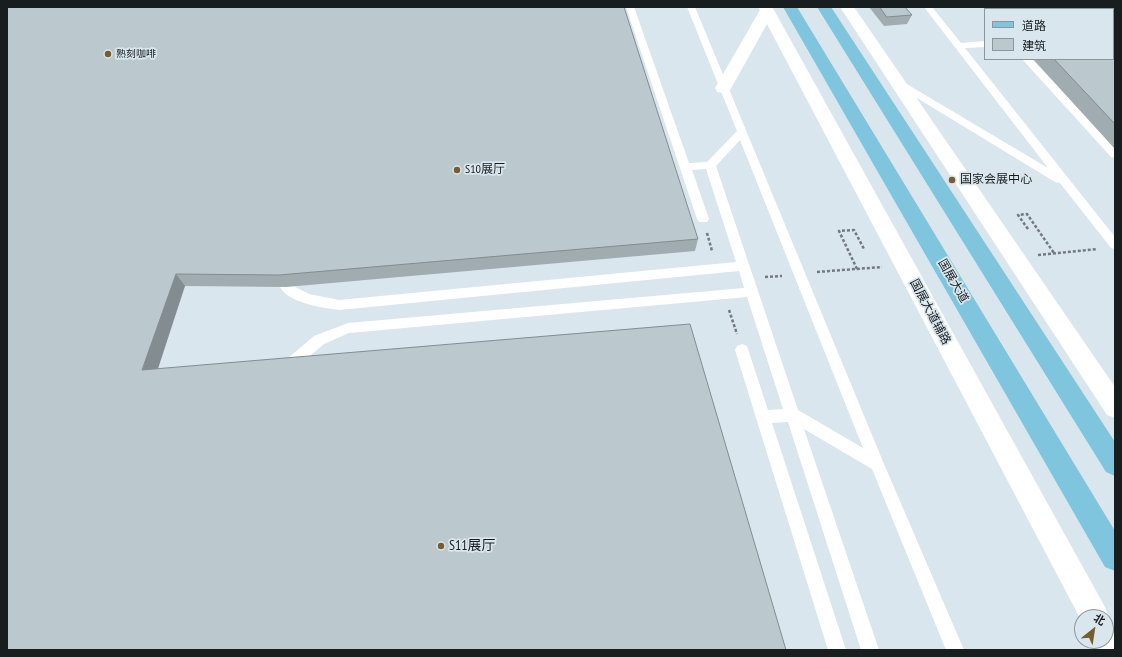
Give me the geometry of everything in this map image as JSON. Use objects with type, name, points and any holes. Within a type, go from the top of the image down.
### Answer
[{"type":"main road","name":"国展大道","points":[[790,7],[1115,557]]},
{"type":"main road","points":[[824,7],[1115,464]]},
{"type":"street","points":[[847,7],[1115,407]]},
{"type":"street","points":[[723,88],[766,9]]},
{"type":"street","name":"国展大道辅路","points":[[766,9],[1091,609]]},
{"type":"lane","points":[[630,7],[703,219]]},
{"type":"lane","points":[[691,7],[877,464],[956,650]]},
{"type":"lane","points":[[928,7],[1115,245]]},
{"type":"lane","points":[[959,46],[984,44]]},
{"type":"lane","points":[[1028,60],[1115,154]]},
{"type":"lane","points":[[897,82],[1065,183]]},
{"type":"lane","points":[[685,168],[710,165],[742,132]]},
{"type":"lane","points":[[710,165],[870,650]]},
{"type":"lane","points":[[286,287],[296,295],[312,301],[339,305],[743,266]]},
{"type":"lane","points":[[276,376],[319,340],[348,328],[752,292]]},
{"type":"lane","points":[[742,350],[837,650]]},
{"type":"lane","points":[[763,417],[793,415],[877,464]]},
{"type":"path","points":[[1028,229],[1018,215],[1027,214],[1054,253]]},
{"type":"path","points":[[857,269],[839,231],[854,230],[864,249]]},
{"type":"building","points":[[7,7],[624,7],[698,239],[279,275],[176,274],[142,370],[690,324],[786,650],[7,650]]},
{"type":"building","points":[[880,7],[905,7],[912,15],[887,17]]},
{"type":"building","points":[[1115,7],[1115,124],[1055,60],[1114,60],[1114,8],[1006,8]]},
{"type":"place","name":"熟刻咖啡","points":[[108,54]]},
{"type":"place","name":"S10展厅","points":[[457,170]]},
{"type":"place","name":"国家会展中心","points":[[952,180]]},
{"type":"place","name":"S11展厅","points":[[441,546]]}]
